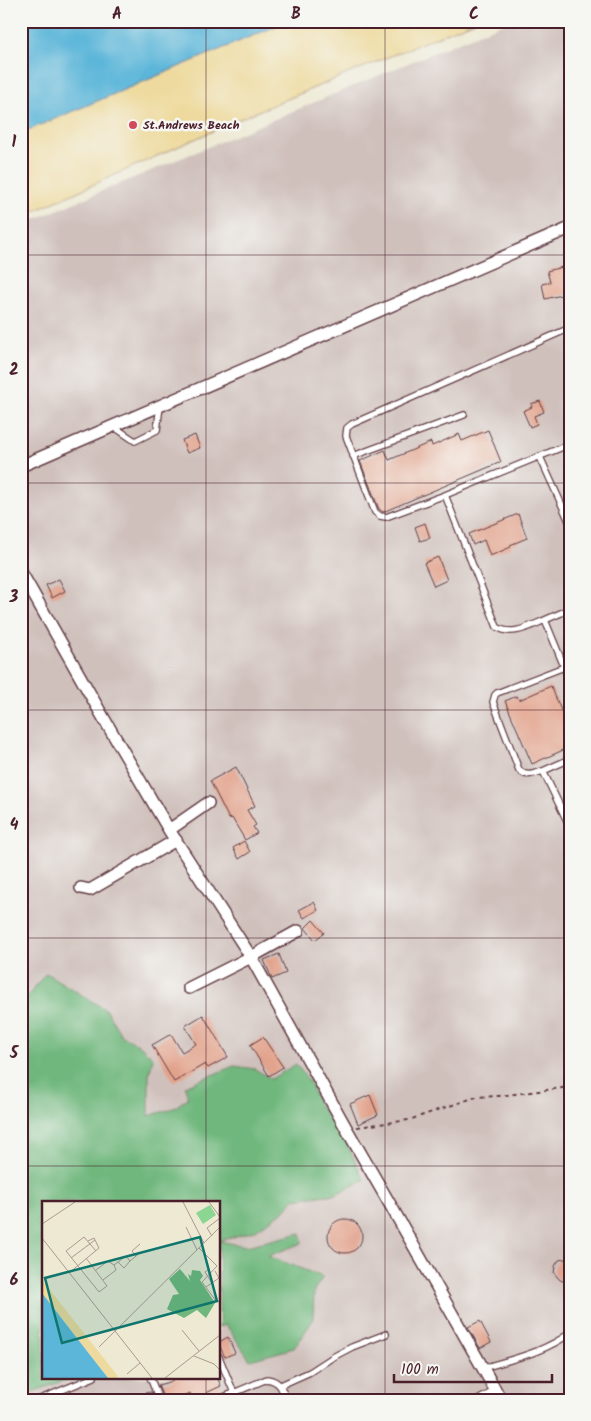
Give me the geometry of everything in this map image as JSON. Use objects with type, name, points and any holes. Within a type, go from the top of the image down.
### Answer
[{"type":"street","points":[[21,466],[570,228]]},
{"type":"street","points":[[22,575],[170,830],[251,958],[498,1395]]},
{"type":"street","points":[[170,830],[208,803]]},
{"type":"street","points":[[81,888],[90,890],[176,840]]},
{"type":"street","points":[[189,988],[251,958],[298,931]]},
{"type":"lane","points":[[570,328],[352,424],[347,428],[346,436],[376,512],[380,516],[386,517],[570,444]]},
{"type":"lane","points":[[113,426],[136,441],[157,430],[160,406]]},
{"type":"lane","points":[[353,456],[464,415]]},
{"type":"lane","points":[[540,457],[570,523]]},
{"type":"lane","points":[[445,495],[497,627],[508,632],[514,631],[570,609]]},
{"type":"lane","points":[[545,620],[570,681]]},
{"type":"lane","points":[[564,667],[497,693],[493,702],[521,773],[528,775],[543,771],[570,759]]},
{"type":"lane","points":[[543,771],[570,827]]},
{"type":"lane","points":[[483,1368],[548,1347],[570,1333]]},
{"type":"lane","points":[[281,1385],[310,1372],[352,1347],[386,1334]]},
{"type":"lane","points":[[220,1359],[237,1400]]},
{"type":"lane","points":[[38,1400],[92,1378]]},
{"type":"lane","points":[[150,1378],[160,1400]]},
{"type":"lane","points":[[217,1400],[266,1379],[281,1385],[286,1400]]},
{"type":"lane","points":[[478,1400],[498,1395]]},
{"type":"path","points":[[346,1128],[409,1120],[476,1097],[570,1087]]},
{"type":"shaded area","points":[[509,21],[570,21],[570,1400],[21,1400],[21,225]]},
{"type":"green space","points":[[46,973],[106,1010],[121,1035],[142,1047],[153,1058],[149,1075],[149,1116],[174,1108],[188,1098],[185,1086],[234,1066],[255,1069],[271,1079],[296,1064],[311,1084],[318,1104],[343,1135],[364,1180],[336,1194],[294,1199],[284,1211],[254,1231],[220,1241],[220,1201],[42,1201],[42,1378],[71,1378],[21,1396],[21,1002]]},
{"type":"green space","points":[[301,1233],[302,1243],[268,1256],[323,1277],[314,1290],[313,1320],[294,1348],[250,1360],[226,1325],[220,1327],[220,1241],[246,1246]]},
{"type":"sand","name":"St.Andrews Beach","points":[[288,21],[475,21],[244,117],[21,217],[21,133]]},
{"type":"water","points":[[21,21],[288,21],[21,133]]},
{"type":"building","points":[[570,265],[570,293],[545,299],[542,284],[550,282],[547,271]]},
{"type":"building","points":[[540,401],[544,412],[534,416],[537,424],[530,427],[523,411],[532,407],[531,404]]},
{"type":"building","points":[[488,430],[501,462],[383,512],[379,509],[360,461],[385,450],[389,460],[431,442],[432,446],[459,434],[462,441]]},
{"type":"building","points":[[195,435],[200,448],[187,453],[182,440]]},
{"type":"building","points":[[518,514],[527,538],[490,556],[484,540],[473,545],[469,534]]},
{"type":"building","points":[[425,523],[430,538],[420,541],[415,527]]},
{"type":"building","points":[[438,557],[447,580],[434,586],[424,563]]},
{"type":"building","points":[[59,579],[65,591],[52,598],[46,585]]},
{"type":"building","points":[[551,686],[570,732],[570,747],[532,764],[505,701],[517,696],[519,700]]},
{"type":"building","points":[[236,767],[255,806],[247,810],[256,825],[253,827],[257,833],[245,840],[232,818],[229,819],[210,781]]},
{"type":"building","points":[[244,841],[250,852],[239,859],[233,848]]},
{"type":"building","points":[[314,902],[318,910],[304,918],[299,910]]},
{"type":"building","points":[[313,920],[324,933],[315,940],[305,928]]},
{"type":"building","points":[[279,954],[286,973],[272,979],[264,960]]},
{"type":"building","points":[[203,1015],[228,1057],[208,1068],[205,1064],[174,1082],[152,1045],[171,1034],[182,1052],[196,1044],[185,1026]]},
{"type":"building","points":[[263,1037],[283,1067],[269,1076],[250,1045]]},
{"type":"building","points":[[370,1095],[378,1115],[358,1124],[350,1104]]},
{"type":"building","points":[[345,1219],[352,1220],[357,1224],[361,1229],[361,1243],[357,1248],[352,1252],[345,1253],[338,1252],[333,1248],[329,1243],[328,1236],[329,1229],[333,1224],[338,1220]]},
{"type":"building","points":[[570,1258],[570,1280],[562,1281],[554,1273],[555,1266],[559,1260]]},
{"type":"building","points":[[480,1321],[491,1342],[480,1348],[468,1327]]},
{"type":"building","points":[[228,1337],[235,1353],[225,1357],[220,1347],[220,1341]]},
{"type":"building","points":[[172,1378],[217,1378],[221,1386],[206,1393],[209,1400],[200,1400],[198,1395],[192,1398],[190,1393],[171,1400],[164,1400],[158,1385],[173,1381]]},
{"type":"building","points":[[151,1392],[154,1400],[133,1400],[132,1395]]},
{"type":"place","name":"St.Andrews Beach","points":[[133,125]]}]
